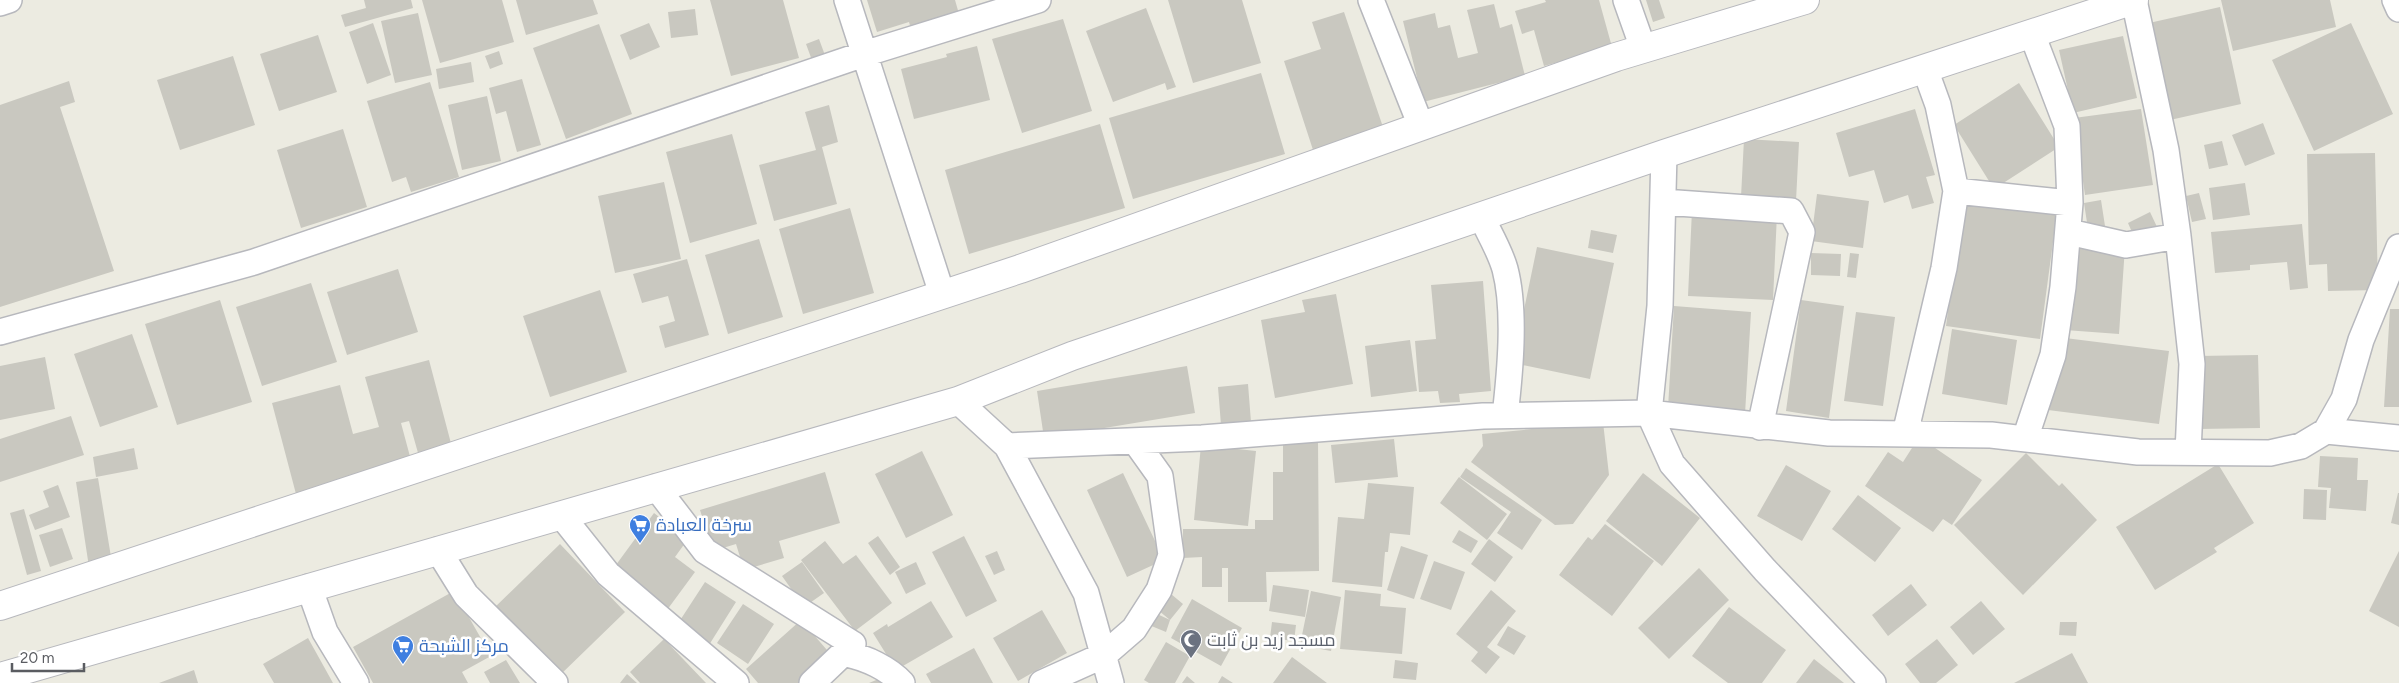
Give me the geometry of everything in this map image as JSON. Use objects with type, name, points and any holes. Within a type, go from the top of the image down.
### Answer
[{"type":"street","points":[[847,0],[942,294]]},
{"type":"street","points":[[0,332],[254,262],[864,54],[1038,0]]},
{"type":"street","points":[[1371,0],[1422,126]]},
{"type":"street","points":[[1626,0],[1643,48]]},
{"type":"street","points":[[0,606],[942,294],[1643,48],[1805,0]]},
{"type":"street","points":[[0,676],[958,401],[1072,356],[1481,216],[2134,0],[2166,150],[2178,236],[2192,364],[2188,452]]},
{"type":"street","points":[[2395,0],[2399,8]]},
{"type":"street","points":[[2025,439],[2053,355],[2063,287],[2070,203],[2067,126],[2032,34]]},
{"type":"street","points":[[1905,434],[1944,268],[1956,191],[1938,105],[1925,69]]},
{"type":"street","points":[[1664,154],[1660,306],[1649,413],[1672,464],[1765,570],[1873,683]]},
{"type":"street","points":[[1956,191],[2070,203]]},
{"type":"street","points":[[1663,202],[1792,211],[1802,232],[1760,426]]},
{"type":"street","points":[[1481,216],[1505,269],[1510,319],[1509,379],[1505,416]]},
{"type":"street","points":[[2069,232],[2126,245],[2178,236]]},
{"type":"street","points":[[1007,446],[1135,441],[1505,416],[1649,413],[1829,434],[1991,435],[2138,452],[2270,453],[2301,446],[2326,431],[2344,399],[2361,340],[2399,247]]},
{"type":"street","points":[[958,401],[1007,446],[1086,593],[1111,683]]},
{"type":"street","points":[[2326,431],[2399,438]]},
{"type":"street","points":[[1042,683],[1104,655],[1134,629],[1159,590],[1171,555],[1160,476],[1135,441]]},
{"type":"street","points":[[656,487],[705,551],[853,644]]},
{"type":"street","points":[[561,515],[608,574],[736,683]]},
{"type":"street","points":[[438,550],[466,595],[555,683]]},
{"type":"street","points":[[309,587],[325,632],[356,683]]},
{"type":"street","points":[[812,683],[853,644]]},
{"type":"street","points":[[853,644],[847,654],[864,658],[902,683]]},
{"type":"building","points":[[364,0],[411,0],[413,8],[345,27],[341,15],[366,8]]},
{"type":"building","points":[[422,0],[502,0],[514,42],[440,63]]},
{"type":"building","points":[[516,0],[593,0],[598,14],[526,35]]},
{"type":"building","points":[[710,0],[783,0],[799,58],[731,76]]},
{"type":"building","points":[[867,0],[955,0],[959,14],[911,29],[909,22],[877,32]]},
{"type":"building","points":[[1168,0],[1242,0],[1261,63],[1193,83]]},
{"type":"building","points":[[1545,0],[1599,0],[1612,47],[1544,66],[1534,30],[1522,34],[1515,11],[1546,2]]},
{"type":"building","points":[[1646,0],[1659,0],[1665,18],[1653,22]]},
{"type":"building","points":[[2221,0],[2330,0],[2336,27],[2233,51]]},
{"type":"building","points":[[1494,4],[1500,28],[1512,24],[1525,76],[1423,102],[1403,21],[1435,13],[1438,28],[1450,25],[1458,58],[1478,53],[1467,10]]},
{"type":"building","points":[[2220,7],[2241,104],[2170,120],[2149,23]]},
{"type":"building","points":[[1146,8],[1176,87],[1167,90],[1165,83],[1113,102],[1086,31]]},
{"type":"building","points":[[695,9],[698,35],[671,38],[668,12]]},
{"type":"building","points":[[1344,12],[1384,130],[1314,153],[1284,61],[1321,49],[1312,22]]},
{"type":"building","points":[[418,13],[432,75],[395,83],[381,21]]},
{"type":"building","points":[[1063,19],[1092,111],[1022,133],[992,39]]},
{"type":"building","points":[[373,23],[391,75],[367,84],[349,32]]},
{"type":"building","points":[[649,23],[660,47],[630,60],[620,35]]},
{"type":"building","points":[[2351,23],[2393,114],[2314,151],[2272,60]]},
{"type":"building","points":[[599,24],[632,114],[566,139],[533,48]]},
{"type":"building","points":[[318,35],[337,92],[279,111],[260,54]]},
{"type":"building","points":[[2123,36],[2137,98],[2073,113],[2059,50]]},
{"type":"building","points":[[819,39],[826,58],[813,63],[806,44]]},
{"type":"building","points":[[977,46],[990,100],[914,119],[901,69],[947,57],[946,54]]},
{"type":"building","points":[[499,51],[503,64],[490,69],[485,56]]},
{"type":"building","points":[[233,56],[255,125],[180,150],[157,80]]},
{"type":"building","points":[[471,62],[474,82],[439,89],[436,69]]},
{"type":"building","points":[[1261,73],[1285,154],[1133,199],[1109,118]]},
{"type":"building","points":[[522,79],[541,145],[517,152],[506,111],[496,114],[489,88]]},
{"type":"building","points":[[69,81],[75,102],[60,107],[114,271],[0,307],[0,105]]},
{"type":"building","points":[[430,82],[459,177],[411,192],[406,177],[392,182],[367,101]]},
{"type":"building","points":[[2019,83],[2059,147],[1994,189],[1954,125]]},
{"type":"building","points":[[487,96],[501,161],[462,170],[448,105]]},
{"type":"building","points":[[829,105],[838,142],[822,147],[837,204],[774,221],[759,165],[816,150],[805,112]]},
{"type":"building","points":[[1915,109],[1935,175],[1926,177],[1934,203],[1912,209],[1908,195],[1884,203],[1874,170],[1849,177],[1836,133]]},
{"type":"building","points":[[2141,109],[2153,185],[2085,195],[2074,118]]},
{"type":"building","points":[[2263,123],[2275,154],[2245,166],[2232,135]]},
{"type":"building","points":[[1100,124],[1125,208],[969,254],[945,170]]},
{"type":"building","points":[[343,129],[367,207],[301,228],[277,150]]},
{"type":"building","points":[[732,134],[757,224],[690,243],[666,152]]},
{"type":"building","points":[[1744,139],[1799,142],[1796,201],[1741,197]]},
{"type":"building","points":[[2222,141],[2228,165],[2209,169],[2204,145]]},
{"type":"building","points":[[2375,153],[2378,290],[2328,291],[2327,264],[2309,265],[2307,154]]},
{"type":"building","points":[[664,182],[681,259],[615,273],[598,196]]},
{"type":"building","points":[[2245,183],[2250,215],[2213,220],[2209,188]]},
{"type":"building","points":[[2199,193],[2206,219],[2192,222],[2186,196]]},
{"type":"building","points":[[1817,194],[1869,201],[1863,248],[1811,241]]},
{"type":"building","points":[[1963,199],[2057,212],[2040,339],[1946,326]]},
{"type":"building","points":[[2101,200],[2105,226],[2088,229],[2084,203]]},
{"type":"building","points":[[850,208],[874,293],[803,314],[779,229]]},
{"type":"building","points":[[1692,210],[1777,214],[1773,300],[1688,296]]},
{"type":"building","points":[[2150,212],[2158,229],[2135,239],[2128,223]]},
{"type":"building","points":[[2302,224],[2308,288],[2290,290],[2287,262],[2250,265],[2250,270],[2215,273],[2211,232]]},
{"type":"building","points":[[1591,230],[1617,235],[1613,253],[1588,248]]},
{"type":"building","points":[[759,239],[783,317],[728,334],[705,255]]},
{"type":"building","points":[[2071,244],[2125,247],[2119,334],[2065,330]]},
{"type":"building","points":[[1537,247],[1614,263],[1590,379],[1513,363]]},
{"type":"building","points":[[1811,253],[1841,254],[1840,276],[1811,275]]},
{"type":"building","points":[[1850,253],[1859,254],[1856,278],[1847,277]]},
{"type":"building","points":[[687,259],[709,335],[665,348],[659,326],[675,321],[668,296],[642,303],[633,274]]},
{"type":"building","points":[[398,269],[418,332],[347,355],[327,292]]},
{"type":"building","points":[[1483,281],[1491,391],[1459,394],[1460,402],[1440,403],[1438,391],[1419,392],[1415,341],[1436,339],[1431,285]]},
{"type":"building","points":[[311,283],[337,362],[262,386],[236,307]]},
{"type":"building","points":[[600,290],[627,372],[550,397],[523,316]]},
{"type":"building","points":[[1336,294],[1353,384],[1275,398],[1261,320],[1305,312],[1302,300]]},
{"type":"building","points":[[220,300],[252,402],[177,425],[145,324]]},
{"type":"building","points":[[1801,300],[1844,306],[1829,418],[1786,411]]},
{"type":"building","points":[[1674,306],[1751,312],[1745,414],[1668,408]]},
{"type":"building","points":[[2390,309],[2399,309],[2399,407],[2384,407]]},
{"type":"building","points":[[1856,312],[1895,317],[1883,406],[1844,401]]},
{"type":"building","points":[[1952,329],[2017,340],[2007,405],[1942,394]]},
{"type":"building","points":[[132,334],[158,407],[100,427],[74,354]]},
{"type":"building","points":[[2057,337],[2169,351],[2159,424],[2048,410]]},
{"type":"building","points":[[1410,340],[1417,391],[1371,397],[1365,346]]},
{"type":"building","points":[[2258,355],[2260,428],[2199,429],[2198,356]]},
{"type":"building","points":[[45,357],[55,409],[0,420],[0,366]]},
{"type":"building","points":[[429,360],[453,451],[420,460],[409,421],[401,423],[412,464],[296,494],[272,403],[340,385],[353,434],[379,427],[365,377]]},
{"type":"building","points":[[1187,366],[1195,413],[1044,438],[1037,391]]},
{"type":"building","points":[[1248,384],[1251,422],[1221,425],[1218,387]]},
{"type":"building","points":[[71,416],[84,455],[0,482],[0,439]]},
{"type":"building","points":[[1603,422],[1609,475],[1573,524],[1555,525],[1471,462],[1483,446],[1482,434]]},
{"type":"building","points":[[1919,437],[1982,480],[1952,525],[1943,519],[1933,532],[1865,486],[1888,452],[1903,462]]},
{"type":"building","points":[[1394,439],[1398,477],[1335,483],[1331,445]]},
{"type":"building","points":[[1283,441],[1318,441],[1319,571],[1266,572],[1267,602],[1228,602],[1228,568],[1222,568],[1222,587],[1202,587],[1202,557],[1183,558],[1183,529],[1255,529],[1255,520],[1273,520],[1273,472],[1283,472]]},
{"type":"building","points":[[1201,445],[1256,451],[1248,526],[1194,520]]},
{"type":"building","points":[[134,448],[138,469],[96,477],[93,457]]},
{"type":"building","points":[[922,451],[953,515],[906,538],[875,474]]},
{"type":"building","points":[[2026,453],[2059,486],[2062,483],[2097,520],[2023,595],[1954,525]]},
{"type":"building","points":[[2320,456],[2358,458],[2357,480],[2368,480],[2366,511],[2329,508],[2331,488],[2318,487]]},
{"type":"building","points":[[2218,464],[2254,523],[2214,548],[2217,552],[2155,590],[2116,527]]},
{"type":"building","points":[[1786,465],[1831,491],[1802,541],[1757,516]]},
{"type":"building","points":[[1466,468],[1542,520],[1522,550],[1497,533],[1511,512],[1460,477]]},
{"type":"building","points":[[825,472],[840,523],[779,541],[784,558],[744,570],[736,544],[713,551],[700,510]]},
{"type":"building","points":[[1123,473],[1164,560],[1127,577],[1087,490]]},
{"type":"building","points":[[1643,473],[1700,518],[1662,566],[1606,521]]},
{"type":"building","points":[[1459,477],[1507,514],[1487,540],[1440,503]]},
{"type":"building","points":[[98,478],[112,563],[89,567],[76,482]]},
{"type":"building","points":[[1368,483],[1414,487],[1410,535],[1390,533],[1388,552],[1385,552],[1382,587],[1332,582],[1338,517],[1364,519]]},
{"type":"building","points":[[58,485],[70,517],[35,530],[29,515],[49,507],[43,491]]},
{"type":"building","points":[[2304,489],[2327,490],[2326,520],[2303,519]]},
{"type":"building","points":[[2399,493],[2399,525],[2391,523]]},
{"type":"building","points":[[1858,495],[1901,528],[1875,562],[1832,529]]},
{"type":"building","points":[[24,509],[41,571],[27,575],[10,513]]},
{"type":"building","points":[[654,513],[688,539],[675,557],[695,572],[667,610],[613,569]]},
{"type":"building","points":[[1605,524],[1654,561],[1612,616],[1559,575],[1588,537],[1592,540]]},
{"type":"building","points":[[62,528],[73,559],[50,567],[39,535]]},
{"type":"building","points":[[1459,530],[1478,541],[1471,553],[1452,542]]},
{"type":"building","points":[[878,536],[900,567],[890,575],[868,543]]},
{"type":"building","points":[[964,536],[997,601],[966,617],[932,552]]},
{"type":"building","points":[[1489,539],[1513,557],[1495,582],[1471,564]]},
{"type":"building","points":[[825,541],[843,564],[856,555],[892,603],[855,631],[801,560]]},
{"type":"building","points":[[560,544],[625,612],[557,678],[492,610]]},
{"type":"building","points":[[1401,546],[1428,555],[1414,599],[1387,590]]},
{"type":"building","points":[[997,551],[1005,570],[994,575],[985,556]]},
{"type":"building","points":[[2399,551],[2399,627],[2369,611]]},
{"type":"building","points":[[1434,561],[1465,572],[1451,610],[1420,599]]},
{"type":"building","points":[[802,562],[824,593],[804,607],[782,576]]},
{"type":"building","points":[[916,562],[926,584],[906,594],[895,572]]},
{"type":"building","points":[[1699,568],[1729,600],[1669,659],[1638,628]]},
{"type":"building","points":[[705,582],[736,602],[709,645],[677,625]]},
{"type":"building","points":[[1911,584],[1927,605],[1888,636],[1872,615]]},
{"type":"building","points":[[1273,585],[1309,590],[1305,617],[1269,611]]},
{"type":"building","points":[[1345,590],[1381,594],[1380,606],[1406,608],[1402,654],[1340,649]]},
{"type":"building","points":[[1491,590],[1516,611],[1487,647],[1500,657],[1486,674],[1471,661],[1478,652],[1456,634]]},
{"type":"building","points":[[454,591],[491,656],[462,672],[468,683],[373,683],[353,647]]},
{"type":"building","points":[[1311,591],[1341,597],[1331,651],[1300,645]]},
{"type":"building","points":[[1171,594],[1183,604],[1170,620],[1158,610]]},
{"type":"building","points":[[1192,599],[1242,628],[1221,666],[1171,638]]},
{"type":"building","points":[[931,601],[953,637],[896,670],[873,633],[887,624],[888,627]]},
{"type":"building","points":[[1981,601],[2005,629],[1973,655],[1950,627]]},
{"type":"building","points":[[743,604],[774,624],[748,664],[717,643]]},
{"type":"building","points":[[1729,607],[1786,650],[1762,683],[1728,683],[1692,656]]},
{"type":"building","points":[[1042,610],[1067,653],[1018,681],[993,638]]},
{"type":"building","points":[[1155,613],[1170,620],[1166,632],[1149,625]]},
{"type":"building","points":[[801,620],[833,657],[804,683],[758,683],[746,669]]},
{"type":"building","points":[[1272,622],[1296,625],[1294,641],[1270,638]]},
{"type":"building","points":[[2060,622],[2077,622],[2076,636],[2059,635]]},
{"type":"building","points":[[1508,626],[1526,636],[1514,655],[1497,645]]},
{"type":"building","points":[[308,638],[333,683],[274,683],[263,664]]},
{"type":"building","points":[[664,639],[706,683],[640,683],[630,672]]},
{"type":"building","points":[[1937,639],[1958,665],[1936,683],[1920,683],[1905,664]]},
{"type":"building","points":[[1166,642],[1190,656],[1175,683],[1149,683],[1144,680]]},
{"type":"building","points":[[974,648],[993,683],[931,683],[926,674]]},
{"type":"building","points":[[2072,653],[2088,683],[2014,683]]},
{"type":"building","points":[[1292,657],[1327,683],[1273,683]]},
{"type":"building","points":[[1814,659],[1844,683],[1796,683]]},
{"type":"building","points":[[506,660],[520,683],[490,683],[484,672]]},
{"type":"building","points":[[1395,660],[1418,663],[1416,680],[1393,678]]},
{"type":"building","points":[[194,670],[198,683],[159,683]]},
{"type":"building","points":[[627,674],[637,683],[620,683]]},
{"type":"building","points":[[1187,676],[1195,683],[1182,683]]},
{"type":"building","points":[[1222,676],[1233,683],[1218,683]]},
{"type":"building","points":[[881,678],[883,683],[869,683]]},
{"type":"place","name":"سرخة العبادة","points":[[640,544]]},
{"type":"place","name":"مسجد زيد بن ثابت","points":[[1191,659]]},
{"type":"place","name":"مركز الشبحة","points":[[403,665]]}]
